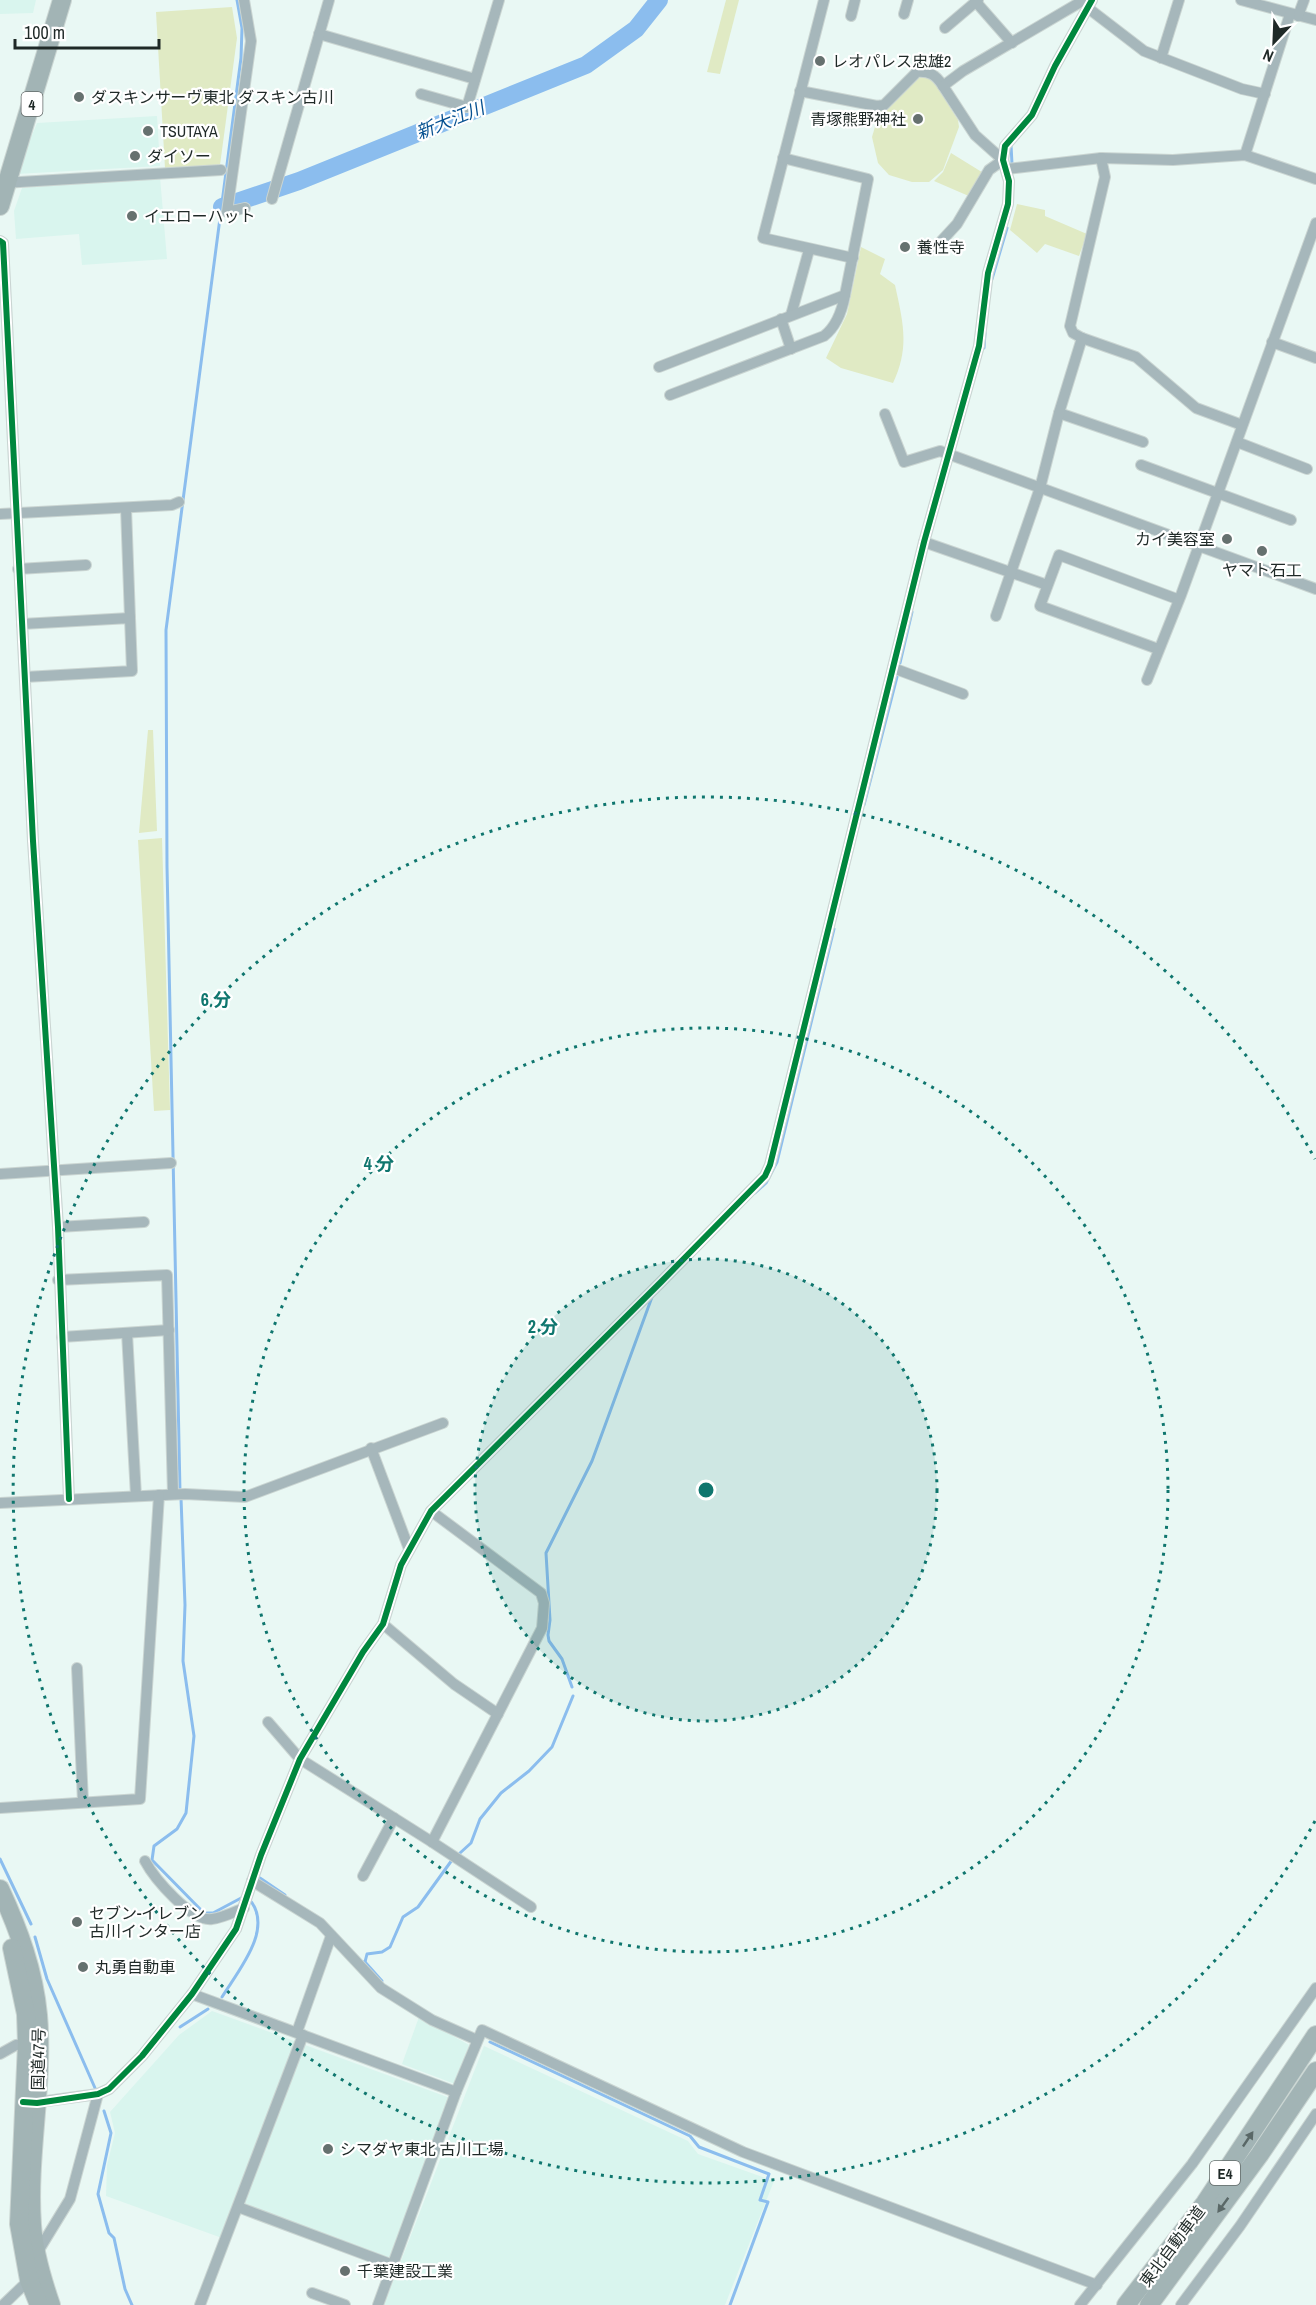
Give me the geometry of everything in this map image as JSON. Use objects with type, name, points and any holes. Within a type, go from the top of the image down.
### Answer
[{"type":"highway","name":"4","points":[[0,206],[3,179],[51,0]]},
{"type":"highway","name":"4","points":[[3,179],[62,0]]},
{"type":"highway","name":"国道47号","points":[[0,1889],[16,1924],[36,1995],[39,2050],[30,2103],[19,2224],[29,2280],[39,2305]]},
{"type":"highway","name":"国道47号","points":[[0,1916],[20,1980],[27,2044],[36,2253],[51,2305]]},
{"type":"highway","name":"東北自動車道","points":[[1126,2305],[1205,2203],[1316,2035]]},
{"type":"highway","name":"東北自動車道","points":[[1149,2305],[1260,2154],[1316,2071]]},
{"type":"street","points":[[236,210],[232,188],[251,41],[244,0]]},
{"type":"street","points":[[272,198],[329,0]]},
{"type":"street","points":[[824,0],[763,238],[853,258]]},
{"type":"street","points":[[851,16],[855,0]]},
{"type":"street","points":[[904,14],[908,0]]},
{"type":"street","points":[[1161,58],[1179,0]]},
{"type":"street","points":[[1241,0],[1316,20]]},
{"type":"street","points":[[1245,155],[1294,15],[1304,0]]},
{"type":"street","points":[[421,94],[467,107],[496,1]]},
{"type":"street","points":[[945,28],[977,1],[1012,43]]},
{"type":"street","points":[[943,86],[1012,43],[1088,3]]},
{"type":"street","points":[[1088,3],[1131,43],[1161,58],[1242,89],[1265,94]]},
{"type":"street","points":[[30,2103],[98,2094],[109,2089],[142,2056],[192,1994],[228,1944],[300,1759],[363,1652],[383,1624],[409,1549],[431,1511],[765,1176],[774,1154],[924,542],[979,346],[988,273],[1008,204],[1005,146],[1032,115],[1088,3]]},
{"type":"street","points":[[319,34],[476,79]]},
{"type":"street","points":[[800,91],[877,106],[890,101],[918,71],[929,72],[937,77],[975,135],[1005,165]]},
{"type":"street","points":[[934,249],[957,224],[990,170],[1005,165],[1101,158],[1183,160],[1245,155],[1316,179]]},
{"type":"street","points":[[1101,158],[1105,177],[1070,326],[1073,333],[1136,357],[1196,408],[1242,425]]},
{"type":"street","points":[[670,395],[824,336],[832,330],[842,309],[868,179],[783,159]]},
{"type":"street","points":[[3,179],[221,170]]},
{"type":"street","points":[[1147,680],[1199,546],[1316,223]]},
{"type":"street","points":[[0,241],[3,243],[17,504],[15,513],[18,569],[58,1227],[58,1280],[69,1499]]},
{"type":"street","points":[[791,349],[786,317],[809,250]]},
{"type":"street","points":[[659,367],[845,295]]},
{"type":"street","points":[[996,616],[1040,488],[1059,412],[1082,338]]},
{"type":"street","points":[[1272,342],[1316,358]]},
{"type":"street","points":[[1059,412],[1143,442]]},
{"type":"street","points":[[885,414],[904,462],[940,451],[1316,589]]},
{"type":"street","points":[[1237,442],[1307,469]]},
{"type":"street","points":[[1141,465],[1291,520]]},
{"type":"street","points":[[0,514],[172,506],[179,502]]},
{"type":"street","points":[[26,677],[132,671],[126,508]]},
{"type":"street","points":[[924,542],[1047,585]]},
{"type":"street","points":[[1158,649],[1040,606],[1047,585],[1059,555],[1177,599]]},
{"type":"street","points":[[18,569],[86,565]]},
{"type":"street","points":[[22,624],[130,618]]},
{"type":"street","points":[[893,668],[963,693]]},
{"type":"street","points":[[0,1174],[171,1163]]},
{"type":"street","points":[[58,1227],[144,1222]]},
{"type":"street","points":[[58,1280],[167,1275],[178,1494]]},
{"type":"street","points":[[62,1336],[169,1330]]},
{"type":"street","points":[[127,1333],[136,1496]]},
{"type":"street","points":[[0,1503],[178,1494],[245,1497],[443,1423]]},
{"type":"street","points":[[371,1449],[409,1549]]},
{"type":"street","points":[[0,1808],[140,1799],[159,1495]]},
{"type":"street","points":[[431,1511],[542,1593],[544,1603],[538,1638],[432,1842]]},
{"type":"street","points":[[383,1624],[454,1684],[498,1714]]},
{"type":"street","points":[[77,1668],[83,1802]]},
{"type":"street","points":[[268,1722],[300,1759],[531,1907]]},
{"type":"street","points":[[363,1876],[394,1818]]},
{"type":"street","points":[[145,1861],[150,1871],[194,1916],[212,1919],[246,1901]]},
{"type":"street","points":[[252,1881],[302,1910],[331,1936],[381,1988],[432,2020],[477,2040]]},
{"type":"street","points":[[200,2305],[238,2208],[300,2034],[331,1936]]},
{"type":"street","points":[[1080,2305],[1192,2164],[1316,1988]]},
{"type":"street","points":[[192,1994],[456,2092]]},
{"type":"street","points":[[378,2305],[456,2092],[482,2030],[743,2152],[1097,2285]]},
{"type":"street","points":[[0,2054],[16,2045],[27,2044]]},
{"type":"street","points":[[36,2253],[70,2199],[80,2172],[98,2094]]},
{"type":"street","points":[[1182,2305],[1240,2226],[1316,2114]]},
{"type":"street","points":[[238,2208],[393,2265]]},
{"type":"street","points":[[3,2305],[29,2280]]},
{"type":"street","points":[[312,2292],[345,2305]]},
{"type":"shaded area","points":[[0,0],[36,0],[33,13],[0,14]]},
{"type":"shaded area","points":[[157,116],[160,166],[16,174],[37,123]]},
{"type":"shaded area","points":[[160,177],[167,259],[82,265],[79,234],[16,239],[14,211],[22,188]]},
{"type":"shaded area","points":[[212,2011],[450,2098],[390,2260],[235,2204],[222,2238],[106,2196],[107,2165],[115,2133],[110,2112],[179,2035]]},
{"type":"shaded area","points":[[419,2017],[469,2045],[455,2084],[402,2064]]},
{"type":"shaded area","points":[[484,2046],[688,2141],[698,2154],[774,2181],[725,2305],[384,2305]]},
{"type":"green space","points":[[726,0],[739,0],[720,74],[707,72]]},
{"type":"green space","points":[[232,7],[237,38],[220,165],[165,168],[156,12]]},
{"type":"green space","points":[[919,75],[933,80],[958,120],[959,127],[943,170],[929,182],[912,182],[889,175],[878,163],[872,137],[880,110]]},
{"type":"green space","points":[[951,153],[985,174],[971,197],[934,181],[943,172]]},
{"type":"green space","points":[[1017,204],[1045,210],[1045,216],[1087,234],[1079,256],[1045,244],[1037,253],[1010,230]]},
{"type":"green space","points":[[861,247],[885,259],[880,274],[895,285],[902,323],[903,346],[902,358],[893,383],[841,368],[826,358],[847,314]]},
{"type":"green space","points":[[148,730],[153,730],[157,831],[139,833]]},
{"type":"green space","points":[[162,838],[170,1110],[154,1111],[138,840]]},
{"type":"waterway","points":[[180,1492],[167,866],[166,630],[241,58],[242,28],[237,0]]},
{"type":"waterway","name":"新大江川","points":[[222,207],[299,181],[586,65],[636,29],[659,0]]},
{"type":"waterway","points":[[1011,145],[1012,164]]},
{"type":"waterway","points":[[992,279],[1007,228]]},
{"type":"waterway","points":[[984,348],[985,333]]},
{"type":"waterway","points":[[900,663],[912,612]]},
{"type":"waterway","points":[[864,805],[897,677]]},
{"type":"waterway","points":[[755,1193],[766,1183],[777,1162],[834,929]]},
{"type":"waterway","points":[[572,1687],[562,1659],[549,1641],[546,1553],[592,1461],[652,1297]]},
{"type":"waterway","points":[[181,1498],[185,1605],[183,1661],[194,1736],[186,1813],[177,1829],[154,1846],[152,1860],[204,1913],[213,1913],[243,1897]]},
{"type":"waterway","points":[[460,1853],[471,1843],[480,1819],[501,1793],[529,1771],[552,1747],[573,1696]]},
{"type":"waterway","points":[[0,1859],[31,1924]]},
{"type":"waterway","points":[[365,1962],[367,1954],[382,1952],[390,1947],[403,1917],[418,1907],[452,1860]]},
{"type":"waterway","points":[[260,1878],[285,1895]]},
{"type":"waterway","points":[[222,1997],[244,1962],[256,1936],[258,1923],[256,1910],[249,1899]]},
{"type":"waterway","points":[[35,1937],[47,1979],[95,2088]]},
{"type":"waterway","points":[[362,1962],[365,1962],[382,1981]]},
{"type":"waterway","points":[[180,2027],[208,2009]]},
{"type":"waterway","points":[[490,2042],[690,2136],[699,2147],[769,2174],[760,2200],[768,2202],[730,2305]]},
{"type":"waterway","points":[[104,2111],[111,2133],[98,2194],[109,2233],[114,2238],[125,2289],[132,2305]]},
{"type":"cycle path","points":[[23,2102],[37,2103],[98,2094],[109,2089],[142,2056],[192,1994],[236,1929],[261,1855],[300,1759],[363,1652],[383,1624],[401,1565],[431,1511],[765,1176],[770,1165],[924,542],[979,346],[988,273],[1008,204],[1009,181],[1003,160],[1005,146],[1032,115],[1055,66],[1092,0]]},
{"type":"cycle path","points":[[0,241],[3,243],[33,841],[58,1227],[69,1499]]},
{"type":"place","name":"レオパレス忠雄2","points":[[820,61]]},
{"type":"place","name":"ダスキンサーヴ東北 ダスキン古川","points":[[79,97]]},
{"type":"place","name":"青塚熊野神社","points":[[918,119]]},
{"type":"place","name":"TSUTAYA","points":[[148,131]]},
{"type":"place","name":"ダイソー","points":[[135,156]]},
{"type":"place","name":"イエローハット","points":[[132,216]]},
{"type":"place","name":"養性寺","points":[[905,247]]},
{"type":"place","name":"カイ美容室","points":[[1227,539]]},
{"type":"place","name":"ヤマト石工","points":[[1262,551]]},
{"type":"place","name":"セブン-イレブン 古川インター店","points":[[77,1922]]},
{"type":"place","name":"丸勇自動車","points":[[83,1967]]},
{"type":"place","name":"シマダヤ東北 古川工場","points":[[328,2149]]},
{"type":"place","name":"千葉建設工業","points":[[345,2271]]}]
